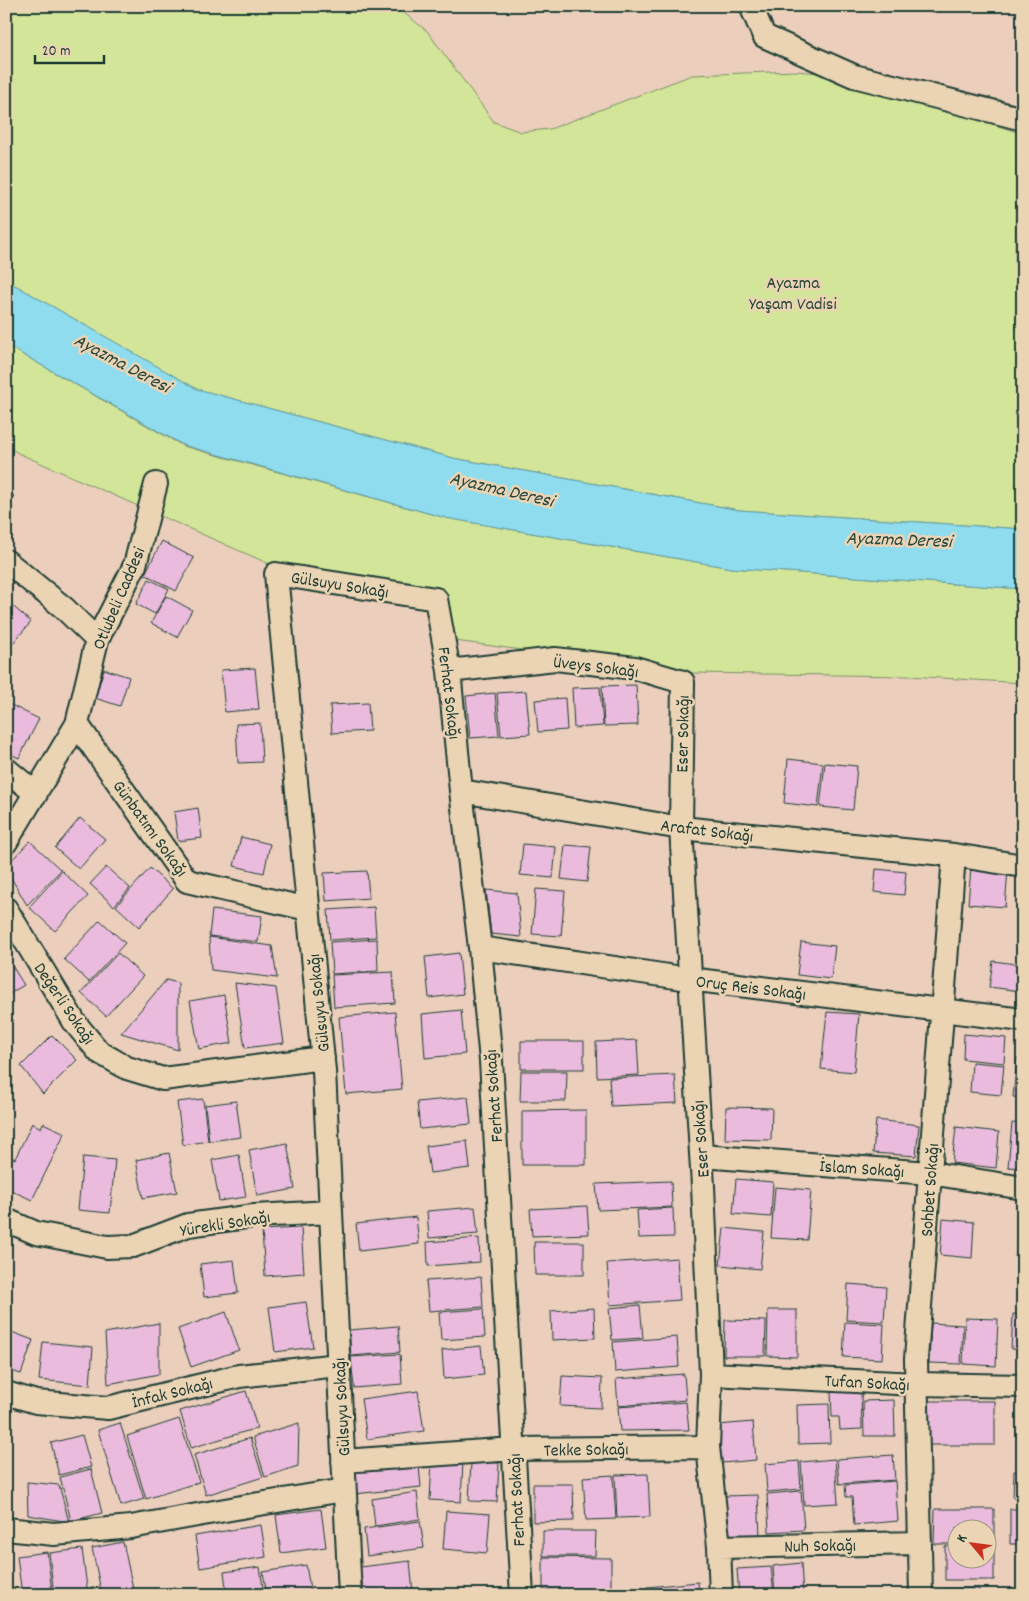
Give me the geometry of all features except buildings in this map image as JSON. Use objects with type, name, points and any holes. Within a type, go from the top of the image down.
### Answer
[{"type":"street","points":[[751,6],[764,36],[854,76],[1023,118]]},
{"type":"street","name":"Otlubeli Caddesi","points":[[6,842],[77,724],[97,640],[136,565],[156,484]]},
{"type":"street","points":[[6,561],[64,608],[97,640]]},
{"type":"street","name":"Gülsuyu Sokağı","points":[[350,1595],[323,1058],[276,574],[436,600]]},
{"type":"street","name":"Ferhat Sokağı","points":[[436,600],[449,671],[491,1062],[522,1595]]},
{"type":"street","name":"Üveys Sokağı","points":[[449,671],[555,659],[635,668],[683,682]]},
{"type":"street","name":"Eser Sokağı","points":[[683,682],[681,828],[701,1156],[711,1374],[708,1447],[719,1547],[721,1595]]},
{"type":"street","name":"Günbatımı Sokağı","points":[[77,724],[187,881],[308,909]]},
{"type":"street","points":[[6,769],[36,794]]},
{"type":"street","name":"Arafat Sokağı","points":[[461,791],[681,828],[954,855]]},
{"type":"street","points":[[954,855],[1023,866]]},
{"type":"street","name":"Sohbet Sokağı","points":[[921,1595],[916,1359],[954,855]]},
{"type":"street","name":"Değerli Sokağı","points":[[6,909],[75,1024],[99,1052],[128,1068],[163,1079],[323,1058]]},
{"type":"street","name":"Oruç Reis Sokağı","points":[[480,948],[689,979],[1023,1020]]},
{"type":"street","name":"İslam Sokağı","points":[[701,1156],[930,1173],[1023,1188]]},
{"type":"street","name":"Yürekli Sokağı","points":[[6,1220],[36,1233],[107,1246],[134,1246],[188,1225],[254,1216],[331,1212]]},
{"type":"street","name":"İnfak Sokağı","points":[[6,1393],[36,1402],[108,1408],[239,1376],[338,1365]]},
{"type":"street","name":"Tufan Sokağı","points":[[711,1374],[916,1384],[1023,1386]]},
{"type":"street","name":"Tekke Sokağı","points":[[343,1460],[514,1449],[708,1447]]},
{"type":"street","points":[[6,1529],[54,1534],[131,1527],[344,1490]]},
{"type":"street","name":"Nuh Sokağı","points":[[719,1547],[920,1543]]},
{"type":"green space","name":"Ayazma Yaşam Vadisi","points":[[6,6],[395,6],[427,31],[494,122],[521,132],[550,129],[692,75],[796,71],[854,76],[911,98],[1017,132],[1015,265],[1023,269],[1023,529],[739,510],[453,458],[197,389],[6,280]]},
{"type":"green space","points":[[6,345],[183,446],[446,518],[731,568],[1023,589],[1023,683],[909,676],[693,673],[455,641],[446,594],[274,566],[18,453],[6,445]]},
{"type":"water","name":"Ayazma Deresi","points":[[6,280],[197,389],[453,458],[739,510],[1023,529],[1023,589],[731,568],[446,518],[183,445],[6,345]]}]
